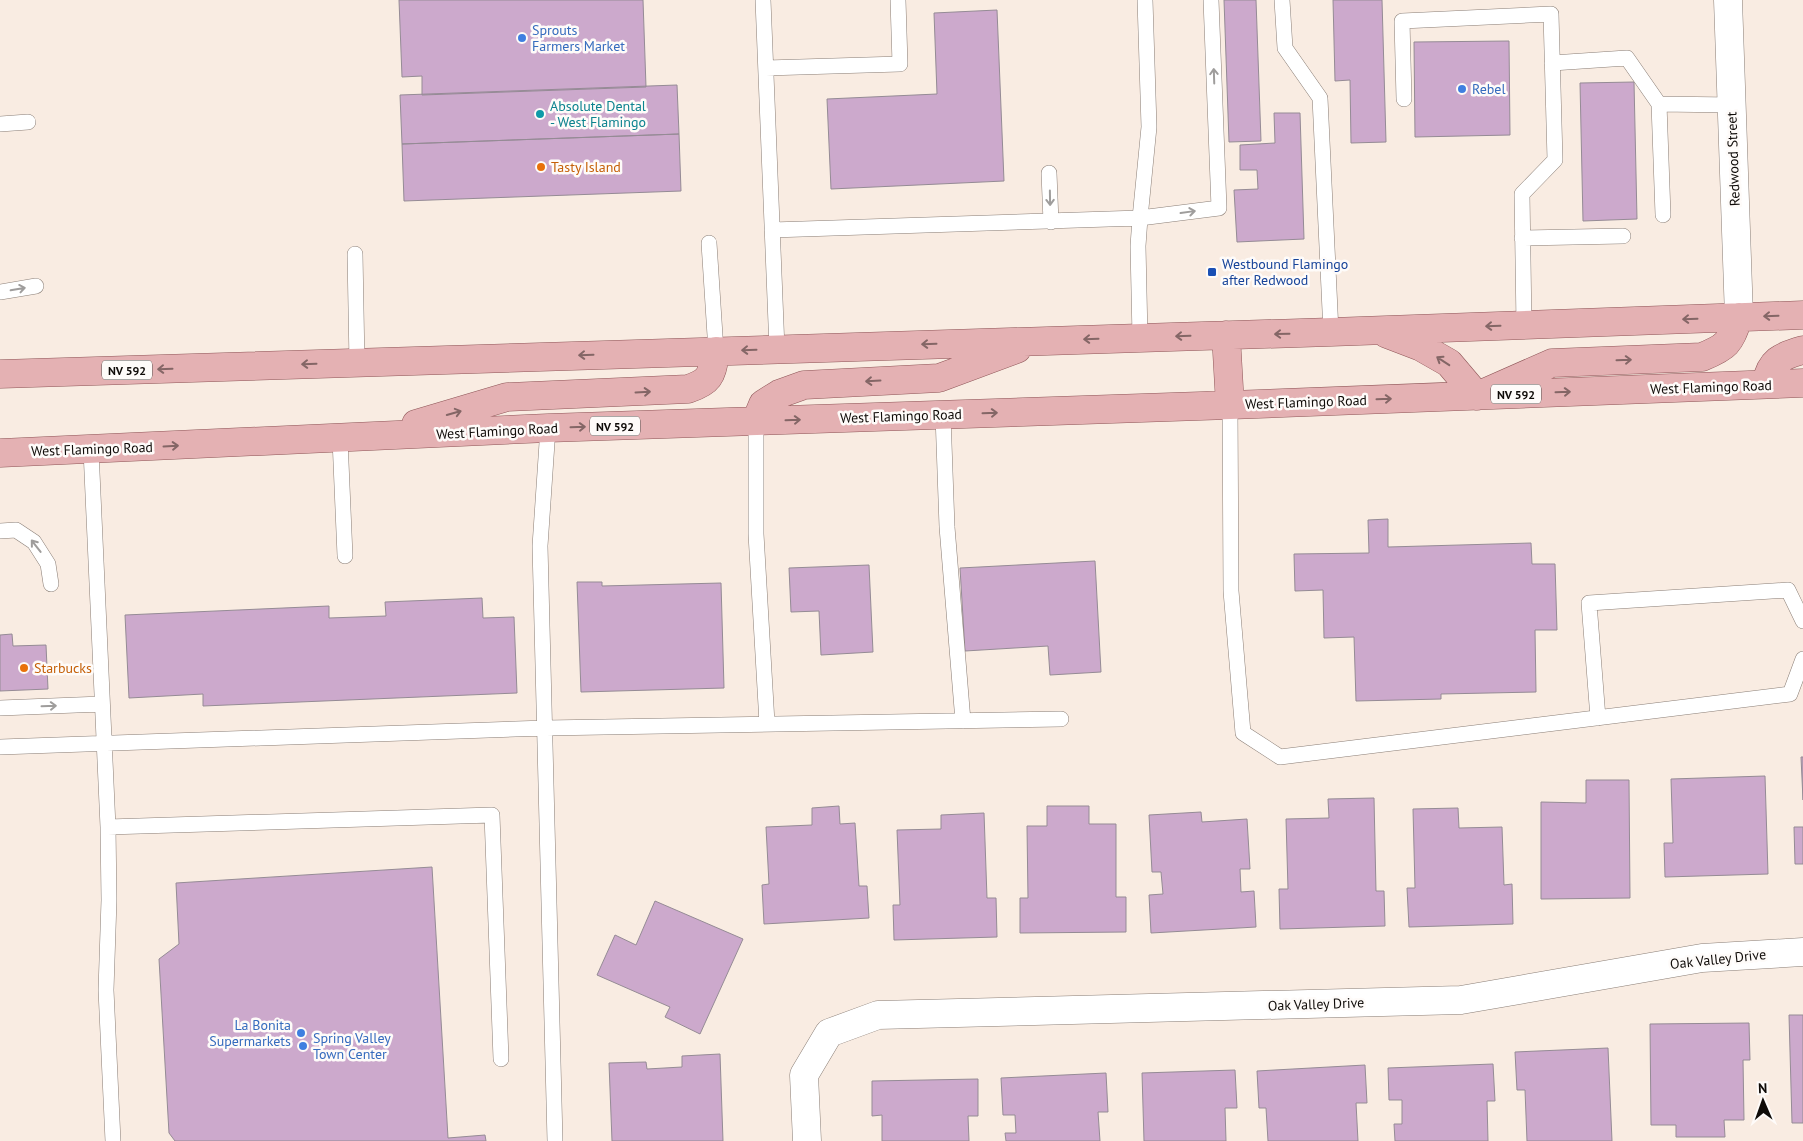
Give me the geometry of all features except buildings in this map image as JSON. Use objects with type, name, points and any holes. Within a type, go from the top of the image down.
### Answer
[{"type":"main road","name":"NV 592","points":[[0,374],[1331,332],[1803,315]]},
{"type":"main road","points":[[1376,330],[1421,347],[1449,363],[1477,396],[1552,364],[1702,357],[1718,351],[1729,342],[1739,317]]},
{"type":"main road","points":[[1226,335],[1230,405]]},
{"type":"main road","points":[[756,421],[763,404],[779,394],[804,385],[939,378],[1037,341]]},
{"type":"main road","points":[[1766,384],[1768,371],[1777,361],[1791,353],[1803,350]]},
{"type":"main road","points":[[373,437],[507,397],[688,389],[702,384],[710,377],[716,351]]},
{"type":"main road","name":"West Flamingo Road","points":[[0,453],[340,439],[548,428],[1803,383]]},
{"type":"street","name":"Redwood Street","points":[[1728,0],[1739,317]]},
{"type":"street","name":"Oak Valley Drive","points":[[806,1141],[804,1075],[829,1033],[878,1015],[1461,1000],[1702,958],[1803,952]]},
{"type":"lane","points":[[764,0],[777,349]]},
{"type":"lane","points":[[766,68],[900,64],[898,0]]},
{"type":"lane","points":[[1140,337],[1138,246],[1149,126],[1145,0]]},
{"type":"lane","points":[[772,230],[1140,218],[1219,208],[1211,0]]},
{"type":"lane","points":[[1282,0],[1284,48],[1320,98],[1331,332]]},
{"type":"lane","points":[[1404,99],[1402,21],[1551,14],[1555,160],[1522,194],[1524,325]]},
{"type":"lane","points":[[1552,63],[1628,58],[1659,104],[1663,215]]},
{"type":"lane","points":[[1659,104],[1732,105]]},
{"type":"lane","points":[[0,124],[28,122]]},
{"type":"lane","points":[[1049,173],[1050,222]]},
{"type":"lane","points":[[1522,238],[1623,236]]},
{"type":"lane","points":[[709,243],[716,351]]},
{"type":"lane","points":[[355,254],[358,362]]},
{"type":"lane","points":[[0,292],[36,286]]},
{"type":"lane","points":[[1230,405],[1231,591],[1243,733],[1280,758],[1790,694],[1803,659]]},
{"type":"lane","points":[[943,415],[947,527],[963,722]]},
{"type":"lane","points":[[756,421],[756,534],[767,723]]},
{"type":"lane","points":[[548,428],[540,546],[555,1141]]},
{"type":"lane","points":[[340,439],[345,556]]},
{"type":"lane","points":[[91,450],[108,827],[109,900],[106,990],[113,1141]]},
{"type":"lane","points":[[0,531],[16,530],[34,542],[48,564],[52,584]]},
{"type":"lane","points":[[1598,718],[1589,603],[1788,590],[1803,621]]},
{"type":"lane","points":[[0,708],[102,704]]},
{"type":"lane","points":[[0,747],[546,728],[1061,719]]},
{"type":"lane","points":[[108,827],[492,814],[501,1059]]},
{"type":"place","name":"Sprouts Farmers Market","points":[[522,38]]},
{"type":"place","name":"Rebel","points":[[1462,89]]},
{"type":"place","name":"Absolute Dental - West Flamingo","points":[[540,114]]},
{"type":"place","name":"Tasty Island","points":[[541,167]]},
{"type":"place","name":"Westbound Flamingo after Redwood","points":[[1212,272]]},
{"type":"place","name":"Starbucks","points":[[24,668]]},
{"type":"place","name":"La Bonita Supermarkets","points":[[301,1033]]},
{"type":"place","name":"Spring Valley Town Center","points":[[303,1046]]}]
